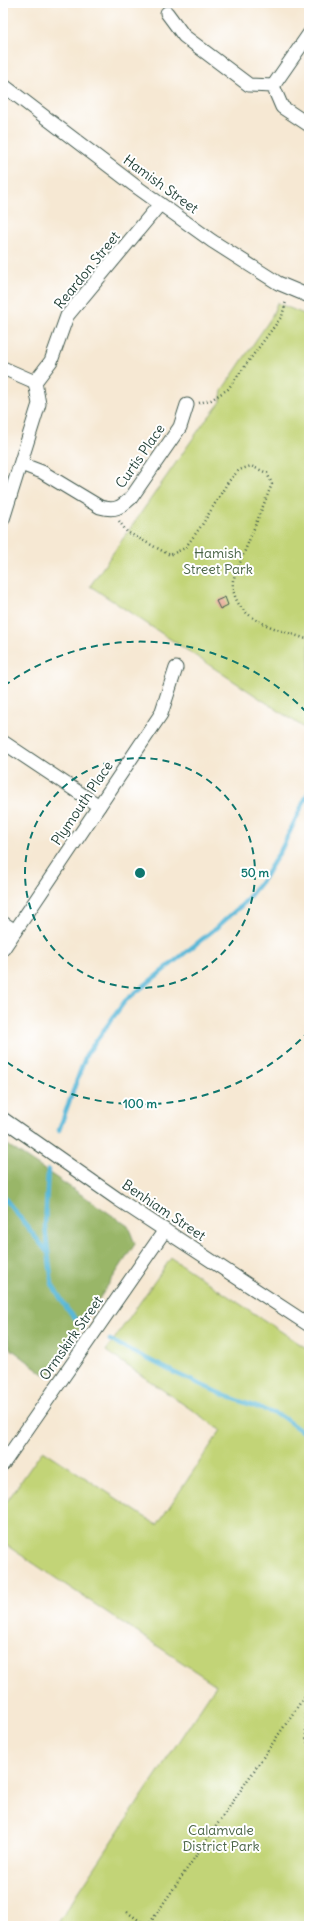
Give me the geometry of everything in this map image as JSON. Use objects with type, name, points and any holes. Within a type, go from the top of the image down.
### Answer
[{"type":"street","points":[[167,13],[184,36],[250,85],[273,86]]},
{"type":"street","points":[[273,86],[309,34]]},
{"type":"street","name":"Hamish Street","points":[[3,85],[160,204],[278,283],[309,296]]},
{"type":"street","points":[[273,86],[282,107],[309,125]]},
{"type":"street","name":"Reardon Street","points":[[35,382],[51,361],[67,316],[160,204]]},
{"type":"street","points":[[3,368],[35,382],[39,404],[3,519]]},
{"type":"street","name":"Curtis Place","points":[[110,510],[121,506],[131,498],[180,426],[187,406]]},
{"type":"street","points":[[21,464],[42,472],[100,507],[110,510]]},
{"type":"street","name":"Plymouth Place","points":[[3,949],[161,714],[176,668]]},
{"type":"street","points":[[3,742],[99,806]]},
{"type":"street","points":[[3,923],[15,931]]},
{"type":"street","name":"Benhiam Street","points":[[3,1119],[165,1230],[309,1325]]},
{"type":"street","name":"Ormskirk Street","points":[[3,1464],[165,1230]]},
{"type":"path","points":[[187,406],[211,400],[228,389],[282,316],[290,288]]},
{"type":"path","points":[[110,510],[127,532],[170,555],[185,548],[202,525],[228,482],[239,470],[251,466],[267,473],[272,484],[233,580],[232,590],[250,617],[309,640]]},
{"type":"path","points":[[127,1912],[147,1926],[309,1690]]},
{"type":"path","points":[[306,1694],[306,1736],[309,1750]]},
{"type":"path","points":[[205,1926],[227,1921],[246,1926]]},
{"type":"green space","name":"Hamish Street Park","points":[[277,303],[309,316],[309,731],[90,586],[203,424],[220,403],[222,390],[271,318]]},
{"type":"green space","points":[[3,1142],[128,1226],[135,1244],[48,1377],[10,1348],[3,1322]]},
{"type":"green space","name":"Calamvale District Park","points":[[171,1258],[309,1350],[309,1926],[56,1926],[216,1685],[3,1543],[3,1507],[43,1450],[157,1525],[221,1430],[106,1351]]},
{"type":"building","points":[[225,597],[228,605],[220,609],[216,601]]},
{"type":"waterway","points":[[59,1130],[86,1055],[125,1001],[216,928],[243,904],[264,878],[282,848],[309,791]]},
{"type":"waterway","points":[[48,1170],[45,1226],[52,1284],[67,1309],[81,1326]]},
{"type":"waterway","points":[[3,1196],[48,1253]]},
{"type":"waterway","points":[[110,1340],[175,1373],[226,1396],[281,1416],[309,1437]]}]
